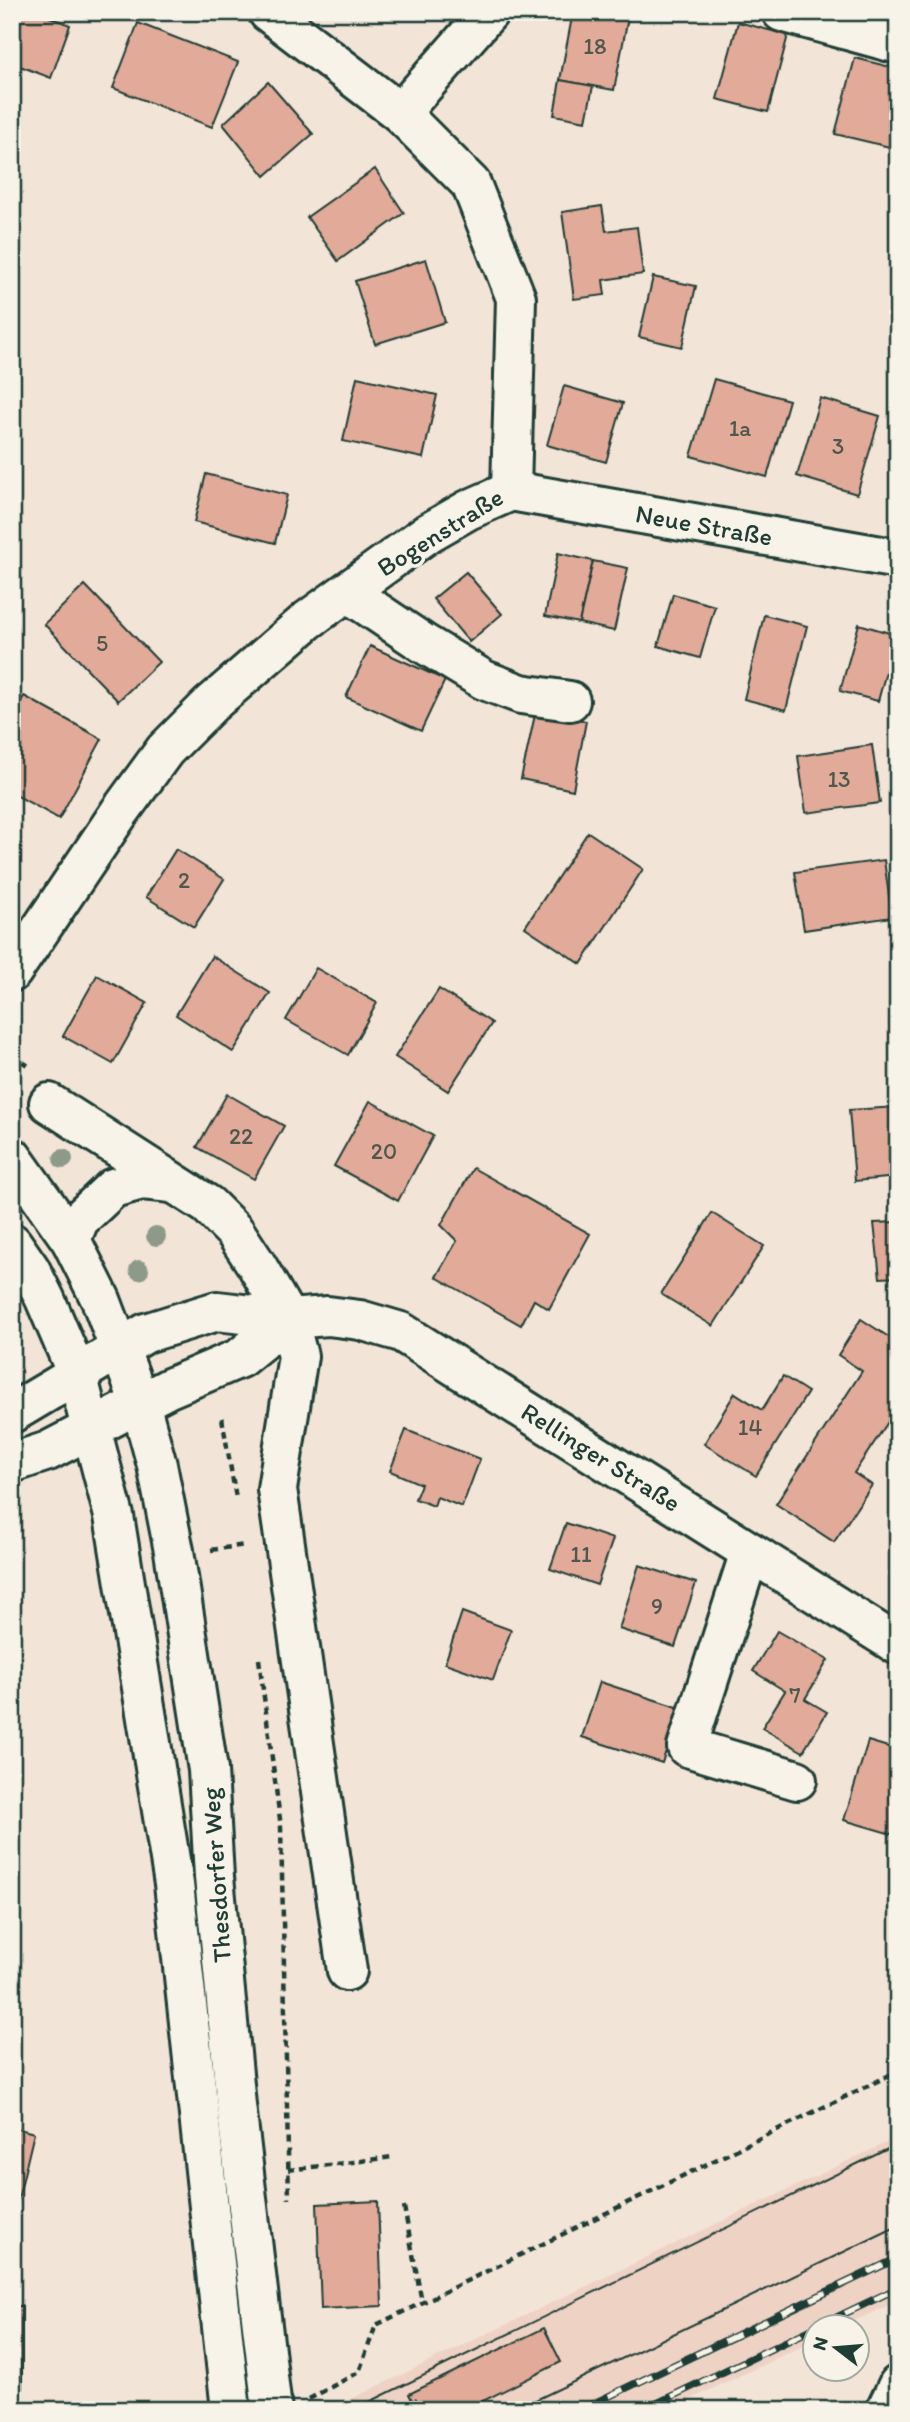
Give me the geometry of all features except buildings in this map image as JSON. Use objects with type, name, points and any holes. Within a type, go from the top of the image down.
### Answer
[{"type":"street","name":"Bogenstraße","points":[[12,972],[119,813],[165,750],[251,668],[308,620],[428,533],[468,510],[511,491],[516,298],[471,184],[400,113],[268,12]]},
{"type":"street","points":[[400,113],[489,12]]},
{"type":"street","points":[[782,12],[898,44]]},
{"type":"street","name":"Neue Straße","points":[[511,491],[898,559]]},
{"type":"street","points":[[347,592],[484,680],[521,694],[570,701]]},
{"type":"street","points":[[49,1103],[208,1205],[235,1232],[257,1264],[288,1319],[298,1356],[277,1489],[347,1971]]},
{"type":"street","points":[[12,1157],[71,1240],[121,1348]]},
{"type":"street","points":[[71,1240],[79,1220],[113,1188],[142,1180],[172,1183]]},
{"type":"street","points":[[12,1243],[30,1269],[45,1299],[77,1374]]},
{"type":"street","name":"Rellinger Straße","points":[[12,1413],[146,1333],[217,1311],[288,1319],[328,1315],[360,1320],[401,1332],[898,1645]]},
{"type":"street","points":[[12,1463],[48,1451],[140,1402],[240,1358],[288,1319]]},
{"type":"street","name":"Thesdorfer Weg","points":[[121,1348],[140,1402],[157,1465],[174,1551],[208,1770],[224,1989],[263,2332],[287,2407]]},
{"type":"street","name":"Thesdorfer Weg","points":[[77,1374],[114,1516],[174,1884],[231,2410]]},
{"type":"street","points":[[750,1552],[687,1747],[797,1780]]},
{"type":"street","points":[[886,2410],[898,2385]]},
{"type":"path","points":[[222,1418],[238,1507]]},
{"type":"path","points":[[210,1550],[245,1545],[242,1533]]},
{"type":"path","points":[[258,1653],[281,1827],[289,2210]]},
{"type":"path","points":[[287,2407],[359,2372],[376,2325],[898,2071]]},
{"type":"path","points":[[288,2170],[393,2157]]},
{"type":"path","points":[[404,2207],[422,2302]]},
{"type":"path","points":[[394,2410],[417,2399]]},
{"type":"shaded area","points":[[898,2137],[898,2301],[870,2314],[802,2314],[802,2346],[668,2410],[328,2410]]},
{"type":"tram line","points":[[353,2410],[898,2144]]},
{"type":"tram line","points":[[515,2410],[898,2226]]},
{"type":"railway","points":[[580,2410],[898,2258]]},
{"type":"railway","points":[[643,2410],[898,2288]]}]
